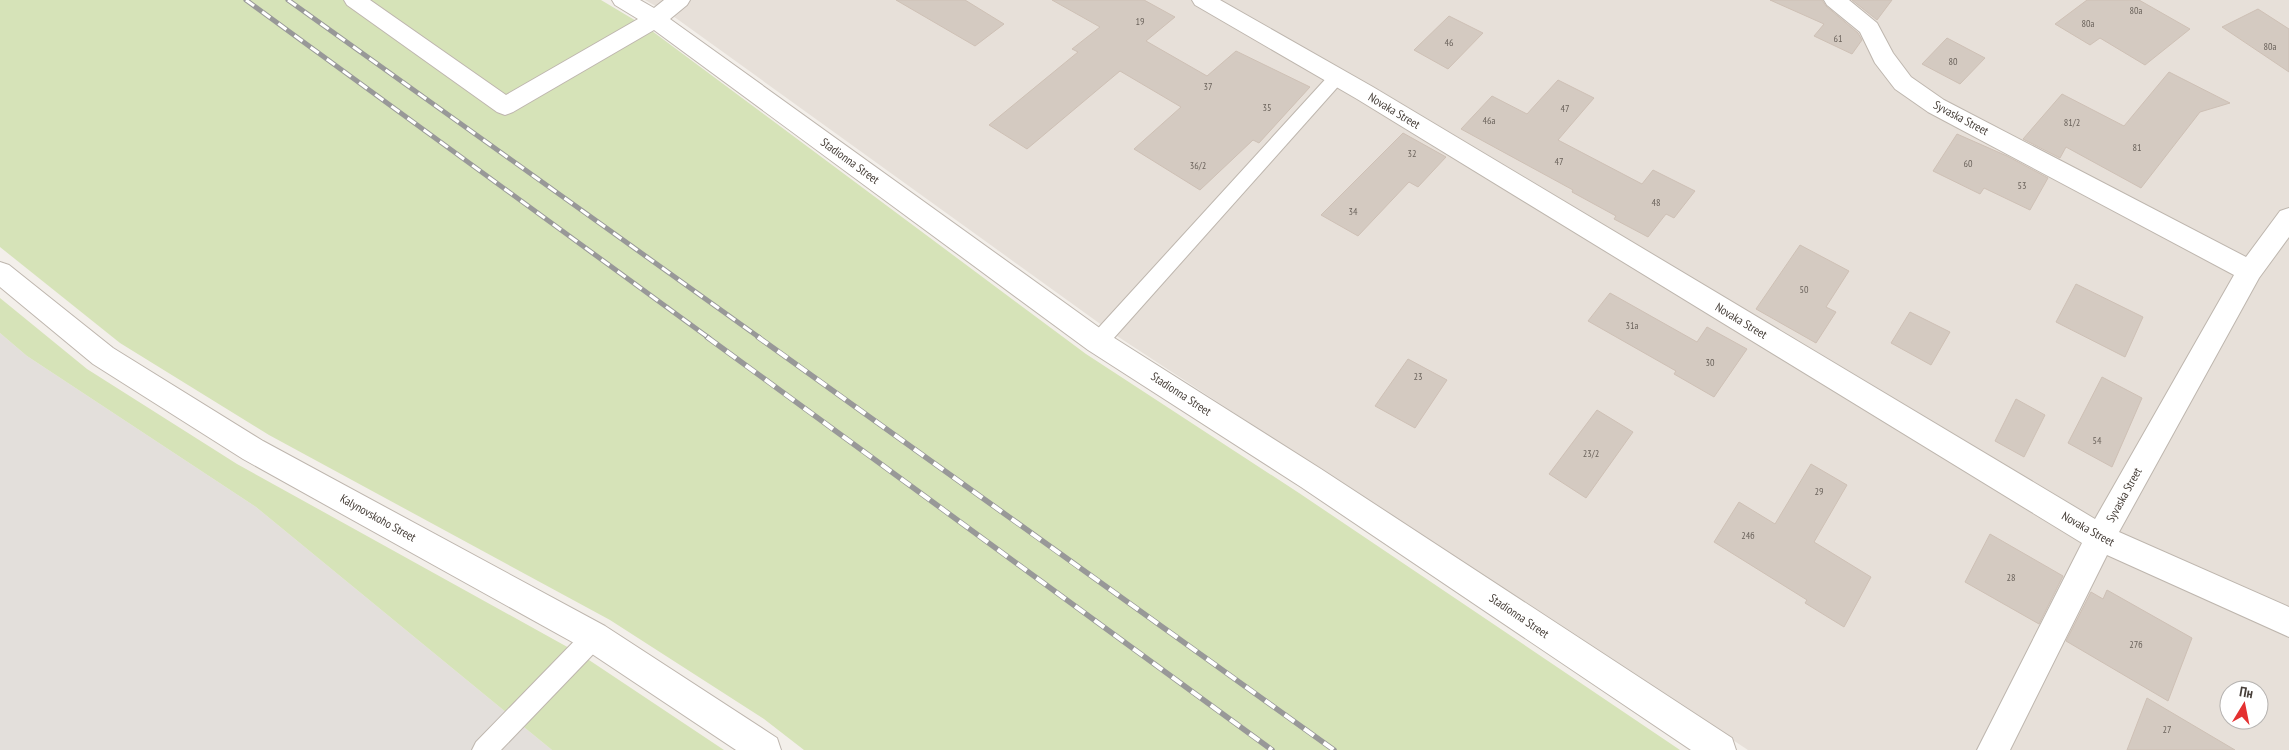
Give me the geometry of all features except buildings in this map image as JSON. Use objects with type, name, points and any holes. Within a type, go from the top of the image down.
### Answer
[{"type":"street","points":[[355,0],[504,106],[655,19],[679,0]]},
{"type":"street","name":"Stadionna Street","points":[[623,0],[655,19],[1098,342],[1311,478],[1720,750]]},
{"type":"street","name":"Novaka Street","points":[[1203,0],[1337,77],[2100,538],[2289,622]]},
{"type":"street","name":"Syvaska Street","points":[[1836,0],[1869,28],[1883,57],[1903,82],[1936,106],[2250,271]]},
{"type":"street","name":"Syvaska Street","points":[[1993,750],[2100,538],[2250,271],[2289,218]]},
{"type":"street","name":"Kalynovskoho Street","points":[[0,272],[103,356],[253,450],[594,637],[765,750]]},
{"type":"lane","points":[[1098,342],[1337,77]]},
{"type":"lane","points":[[484,750],[594,637]]},
{"type":"shaded area","points":[[645,0],[2289,0],[2289,750],[1748,750],[1117,336],[673,16]]},
{"type":"shaded area","points":[[0,333],[27,356],[256,507],[552,750],[0,750]]},
{"type":"green space","points":[[0,0],[601,0],[648,28],[1086,354],[1299,493],[1680,750],[804,750],[764,719],[610,620],[269,435],[120,343],[0,247]]},
{"type":"green space","points":[[0,298],[87,369],[237,464],[580,654],[724,750],[552,750],[256,507],[27,356],[0,333]]},
{"type":"railway","points":[[246,0],[709,338]]},
{"type":"railway","points":[[288,0],[760,338]]},
{"type":"railway","points":[[707,337],[1272,750]]},
{"type":"railway","points":[[758,337],[1334,750]]}]
